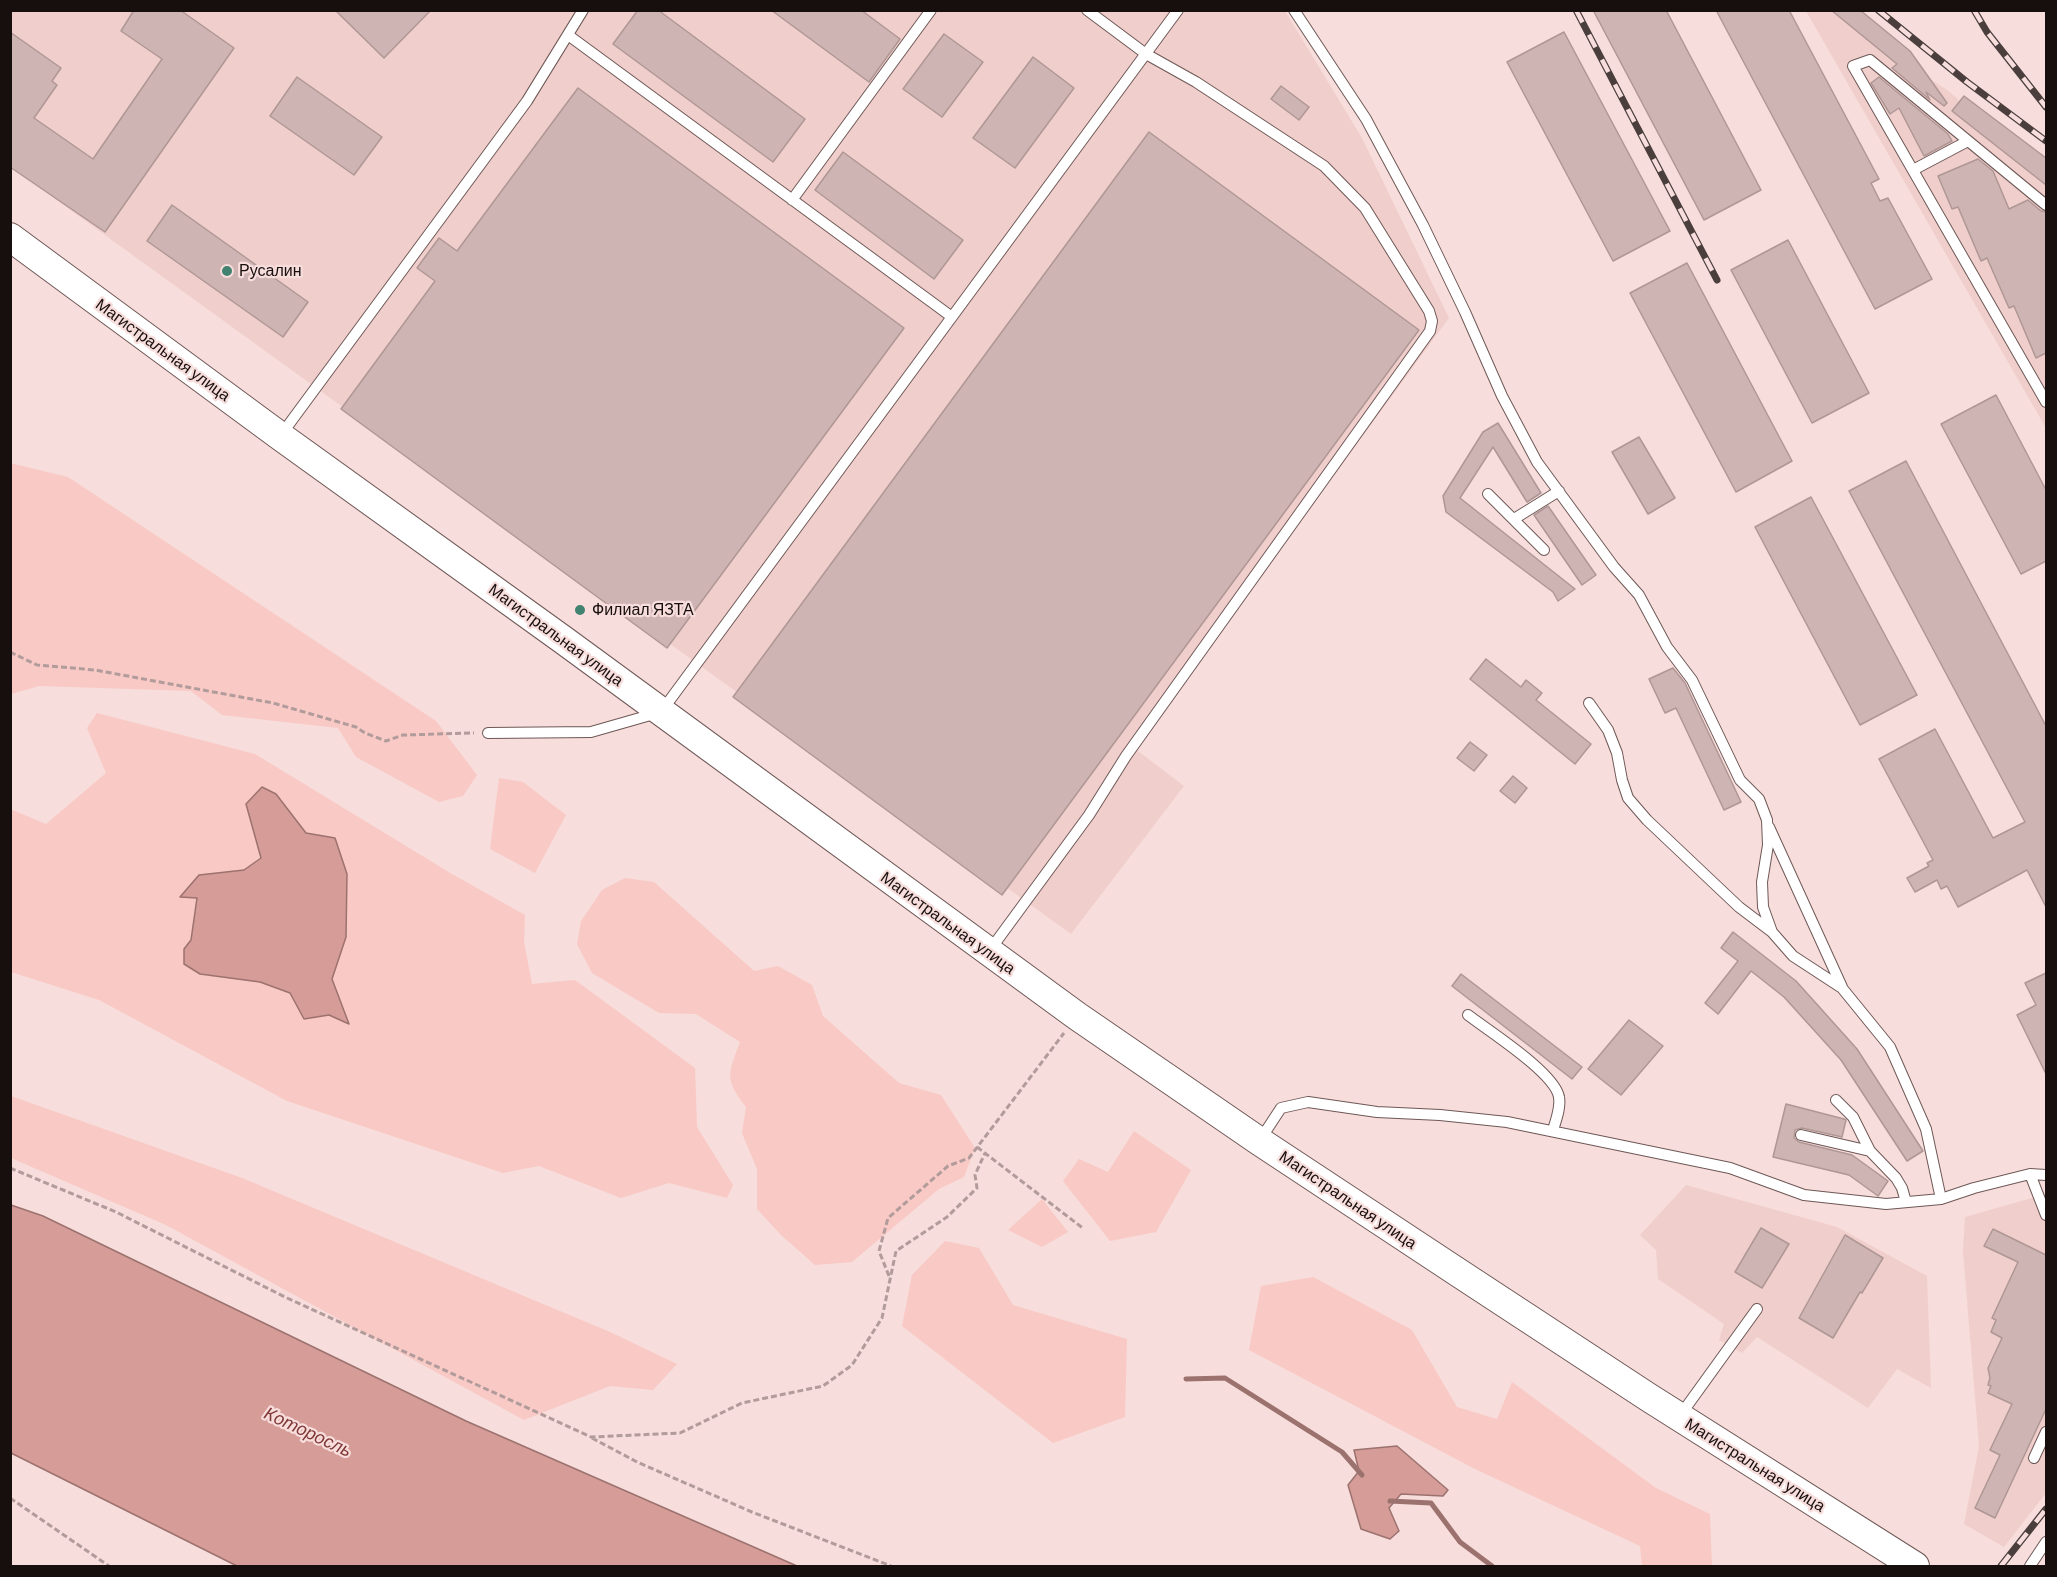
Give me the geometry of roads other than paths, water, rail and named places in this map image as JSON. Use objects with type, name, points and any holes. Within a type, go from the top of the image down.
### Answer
[{"type":"main road","name":"Магистральная улица","points":[[10,237],[1077,1016],[1259,1141],[1679,1417],[1915,1566]]},
{"type":"lane","points":[[280,436],[527,101],[583,10]]},
{"type":"lane","points":[[792,200],[931,10]]},
{"type":"lane","points":[[988,952],[1089,816],[1126,756],[1430,331],[1432,321],[1429,311],[1365,208],[1324,166],[1196,82],[1146,54],[1087,10]]},
{"type":"lane","points":[[488,733],[591,732],[661,712],[1178,10]]},
{"type":"lane","points":[[1294,10],[1366,119],[1424,225],[1502,396],[1538,462],[1614,567],[1639,595],[1667,647],[1692,680],[1740,780],[1759,799],[1842,988],[1890,1047],[1926,1129],[1941,1199]]},
{"type":"lane","points":[[568,35],[952,317]]},
{"type":"lane","points":[[2046,205],[1870,60],[1853,66],[2046,402]]},
{"type":"lane","points":[[1913,170],[1968,141]]},
{"type":"lane","points":[[1514,519],[1558,491]]},
{"type":"lane","points":[[1488,494],[1544,549]]},
{"type":"lane","points":[[1589,703],[1608,730],[1617,753],[1628,798],[1647,820],[1739,907],[1773,932],[1793,956],[1842,988]]},
{"type":"lane","points":[[1767,820],[1768,845],[1762,882],[1763,907],[1773,932]]},
{"type":"lane","points":[[1468,1015],[1542,1071],[1554,1085],[1559,1097],[1553,1130]]},
{"type":"lane","points":[[1836,1100],[1853,1117],[1870,1151],[1896,1178],[1906,1202]]},
{"type":"lane","points":[[1259,1141],[1281,1108],[1308,1102],[1377,1112],[1440,1115],[1507,1122],[1553,1130],[1730,1168],[1804,1195],[1886,1204],[1941,1199],[2030,1174],[2046,1174]]},
{"type":"lane","points":[[1801,1135],[1870,1151]]},
{"type":"lane","points":[[2030,1174],[2046,1215]]},
{"type":"lane","points":[[1679,1417],[1757,1309]]},
{"type":"lane","points":[[2034,1458],[2046,1432]]},
{"type":"lane","points":[[2030,1566],[2046,1542]]},
{"type":"water","points":[[262,787],[276,794],[306,833],[335,838],[347,874],[346,937],[332,979],[349,1024],[329,1015],[304,1019],[290,993],[260,982],[200,974],[184,964],[184,949],[191,940],[197,898],[180,897],[199,875],[244,870],[261,858],[246,804]]},
{"type":"water","name":"Которосль","points":[[11,1205],[43,1216],[466,1421],[797,1566],[237,1566],[11,1453]]},
{"type":"water","points":[[1397,1446],[1448,1490],[1443,1496],[1401,1494],[1389,1508],[1399,1531],[1390,1539],[1361,1529],[1348,1485],[1359,1471],[1354,1450]]},
{"type":"waterway","points":[[1186,1379],[1225,1378],[1342,1452],[1362,1475]]},
{"type":"waterway","points":[[1390,1501],[1431,1503],[1460,1542],[1492,1566]]},
{"type":"railway","points":[[1576,10],[1717,280]]},
{"type":"railway","points":[[1878,10],[1967,82],[2046,141]]},
{"type":"railway","points":[[1974,10],[1987,32],[2046,107]]},
{"type":"railway","points":[[2001,1566],[2046,1509]]},
{"type":"place","name":"Русалин","points":[[227,271]]},
{"type":"place","name":"Филиал ЯЗТА","points":[[580,610]]}]
